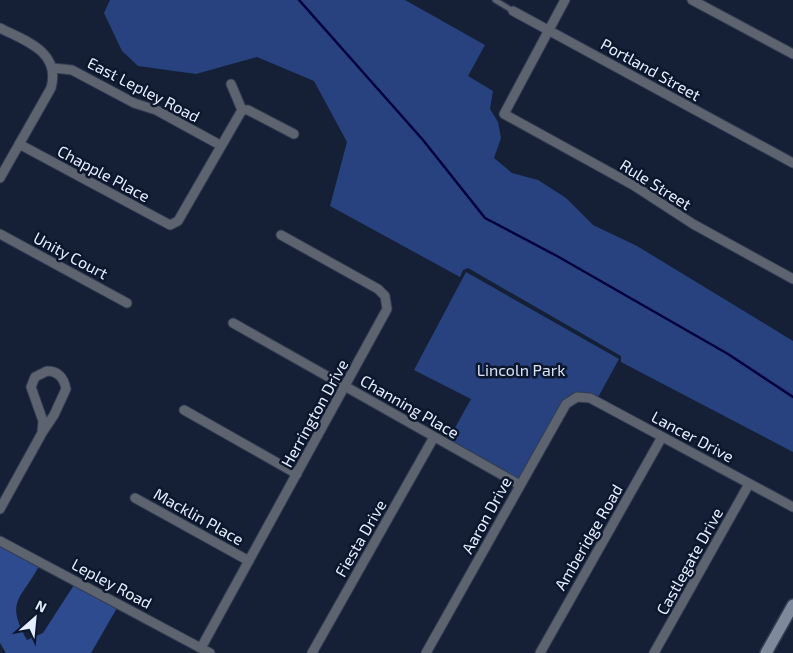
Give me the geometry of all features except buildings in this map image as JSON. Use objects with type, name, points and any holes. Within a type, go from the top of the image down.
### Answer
[{"type":"street","points":[[549,31],[565,0]]},
{"type":"street","points":[[692,0],[793,54]]},
{"type":"street","name":"Portland Street","points":[[513,11],[793,163]]},
{"type":"street","points":[[0,28],[42,51],[53,68],[51,88],[0,178]]},
{"type":"street","name":"Rule Street","points":[[549,31],[504,114],[633,185],[693,224],[793,278]]},
{"type":"street","name":"East Lepley Road","points":[[53,68],[72,70],[134,103],[156,110],[220,145]]},
{"type":"street","points":[[231,84],[242,110]]},
{"type":"street","points":[[220,145],[242,110]]},
{"type":"street","points":[[242,110],[248,110],[294,134]]},
{"type":"street","name":"Chapple Place","points":[[19,144],[165,224],[175,224],[220,145]]},
{"type":"street","name":"Unity Court","points":[[0,234],[127,303]]},
{"type":"street","name":"Herrington Drive","points":[[201,648],[386,314],[387,302],[385,296],[378,290],[281,235]]},
{"type":"street","name":"Channing Place","points":[[233,323],[520,486]]},
{"type":"street","points":[[0,509],[65,393],[65,383],[62,377],[52,371],[40,373],[35,377],[31,387],[43,421],[42,433]]},
{"type":"street","name":"Lancer Drive","points":[[577,397],[590,398],[793,507]]},
{"type":"street","name":"Aaron Drive","points":[[426,653],[566,404],[577,397]]},
{"type":"street","points":[[184,410],[297,474]]},
{"type":"street","name":"Fiesta Drive","points":[[312,653],[434,437]]},
{"type":"street","name":"Amberidge Road","points":[[540,653],[662,437]]},
{"type":"street","name":"Castlegate Drive","points":[[654,653],[749,484]]},
{"type":"street","name":"Macklin Place","points":[[135,498],[249,561]]},
{"type":"street","name":"Lepley Road","points":[[0,541],[210,653]]},
{"type":"street","points":[[766,653],[793,605]]},
{"type":"lane","name":"Portland Street","points":[[495,0],[513,11]]},
{"type":"green space","points":[[110,0],[405,0],[485,45],[468,76],[493,91],[490,109],[498,122],[501,138],[494,158],[512,173],[538,180],[566,198],[593,225],[637,246],[793,341],[793,452],[621,362],[621,356],[468,268],[463,270],[460,277],[330,206],[347,142],[314,81],[257,57],[196,74],[138,66],[122,51],[104,13]]},
{"type":"green space","name":"Lincoln Park","points":[[466,272],[619,359],[596,401],[571,399],[520,485],[446,444],[471,399],[414,370]]},
{"type":"shaded area","points":[[0,546],[39,566],[21,594],[16,608],[20,627],[27,640],[43,633],[74,585],[117,608],[91,653],[6,653],[0,643]]},
{"type":"waterway","points":[[299,0],[423,140],[485,218],[557,256],[728,354],[793,397]]}]
